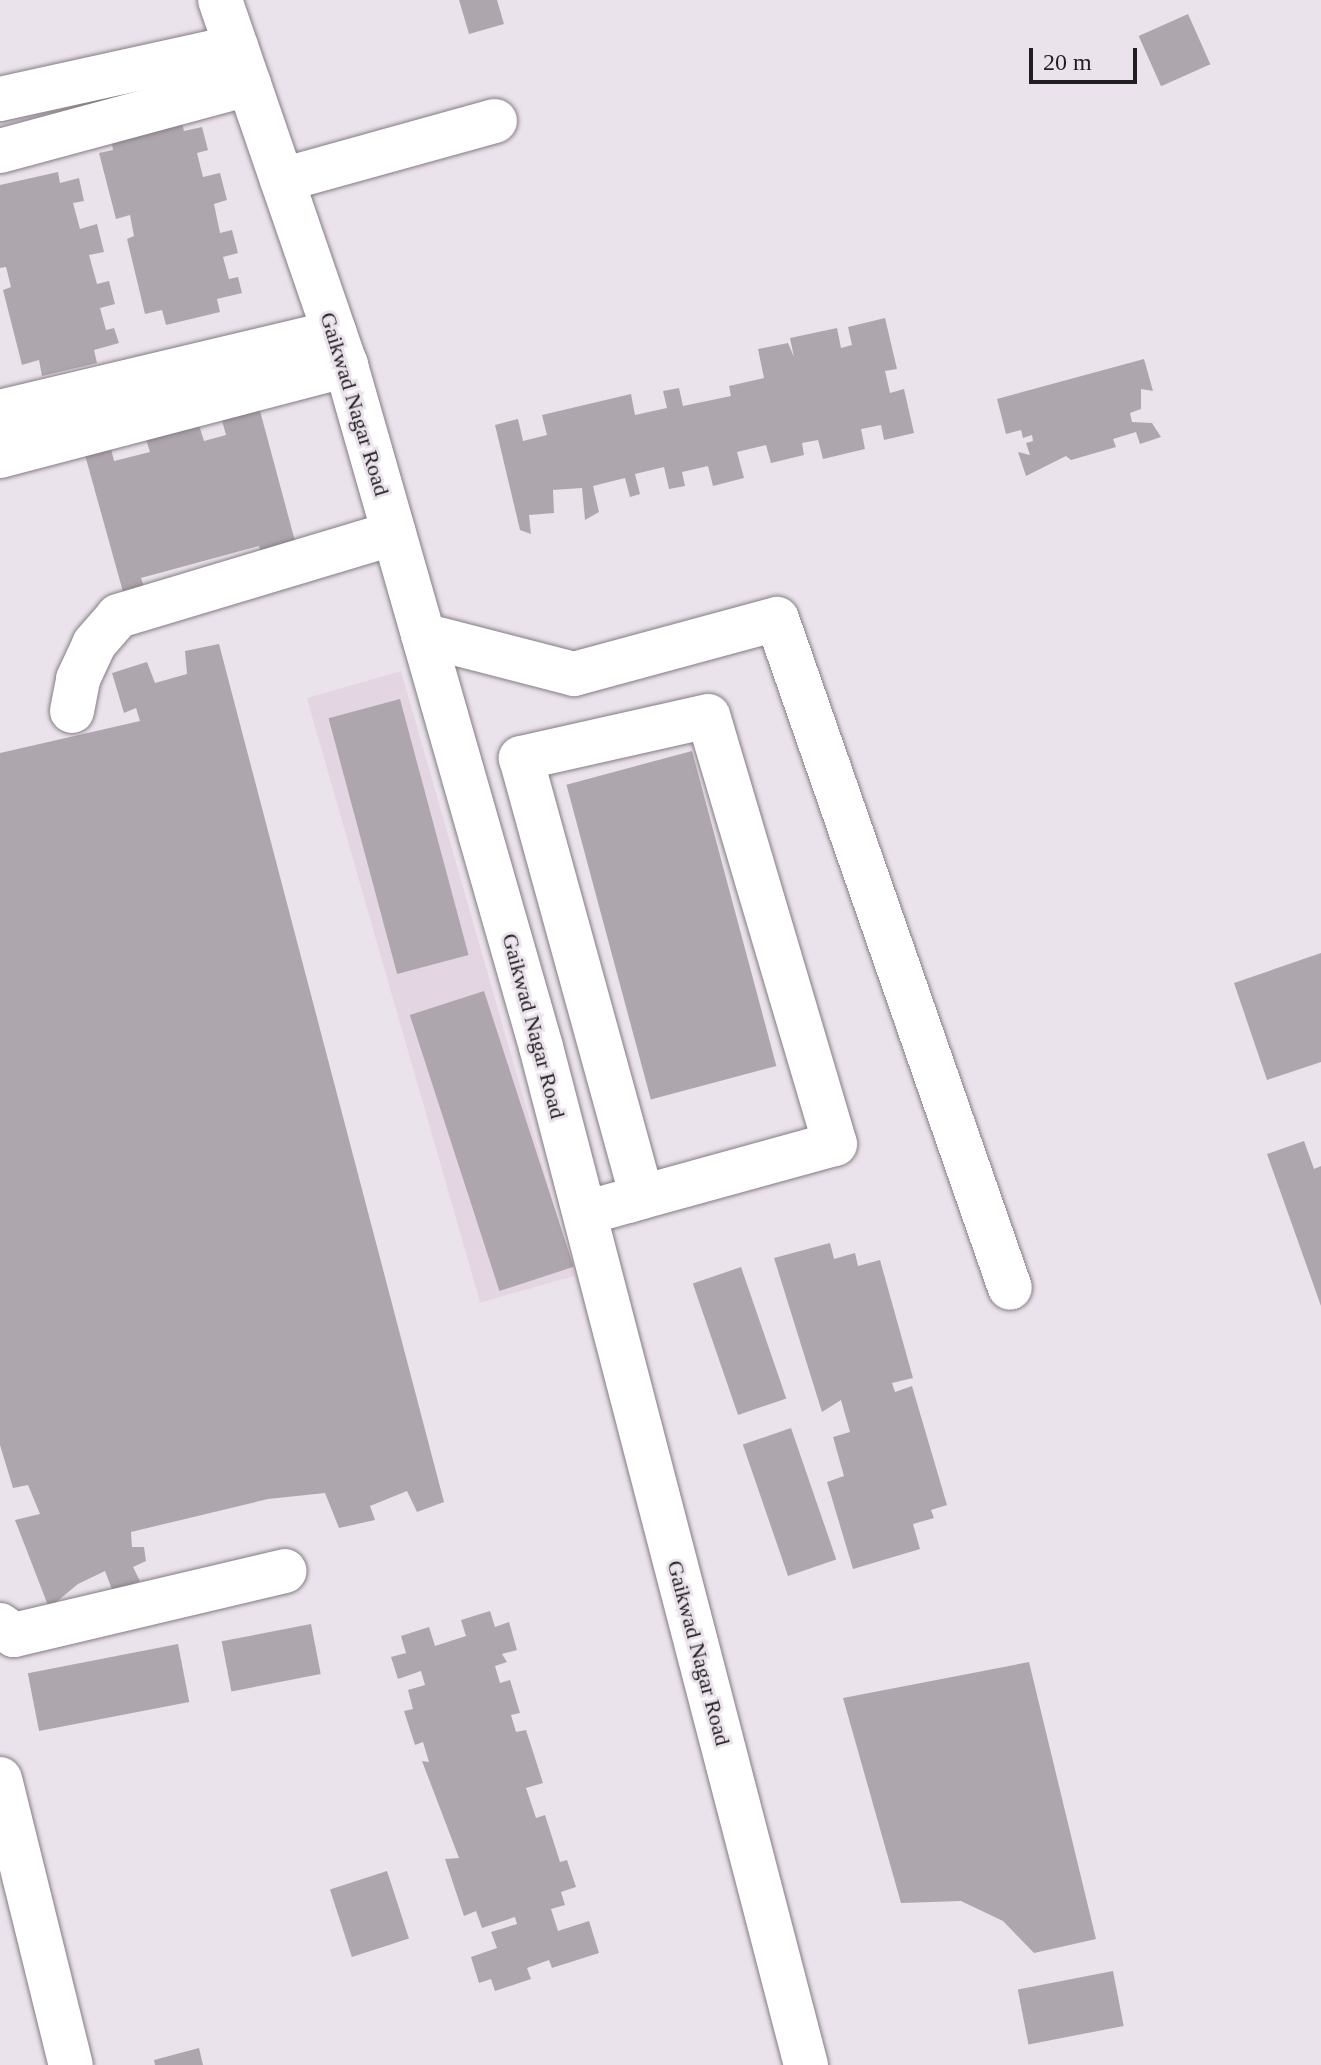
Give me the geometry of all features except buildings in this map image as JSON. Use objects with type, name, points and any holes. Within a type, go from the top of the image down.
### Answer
[{"type":"street","name":"Gaikwad Nagar Road","points":[[220,0],[340,349],[423,635],[585,1213],[806,2065]]},
{"type":"street","points":[[0,99],[242,65]]},
{"type":"street","points":[[0,151],[242,65]]},
{"type":"street","points":[[282,180],[495,121]]},
{"type":"street","points":[[0,412],[340,349]]},
{"type":"street","points":[[0,456],[340,349]]},
{"type":"street","points":[[72,711],[78,679],[94,644],[118,616],[394,533]]},
{"type":"street","points":[[423,635],[574,674],[777,619],[1010,1288]]},
{"type":"street","points":[[585,1213],[835,1144],[708,716],[521,758],[642,1197]]},
{"type":"street","points":[[0,1625],[14,1635],[285,1571]]},
{"type":"street","points":[[0,1779],[71,2065]]},
{"type":"shaded area","points":[[401,671],[574,1276],[480,1303],[307,698]]}]
